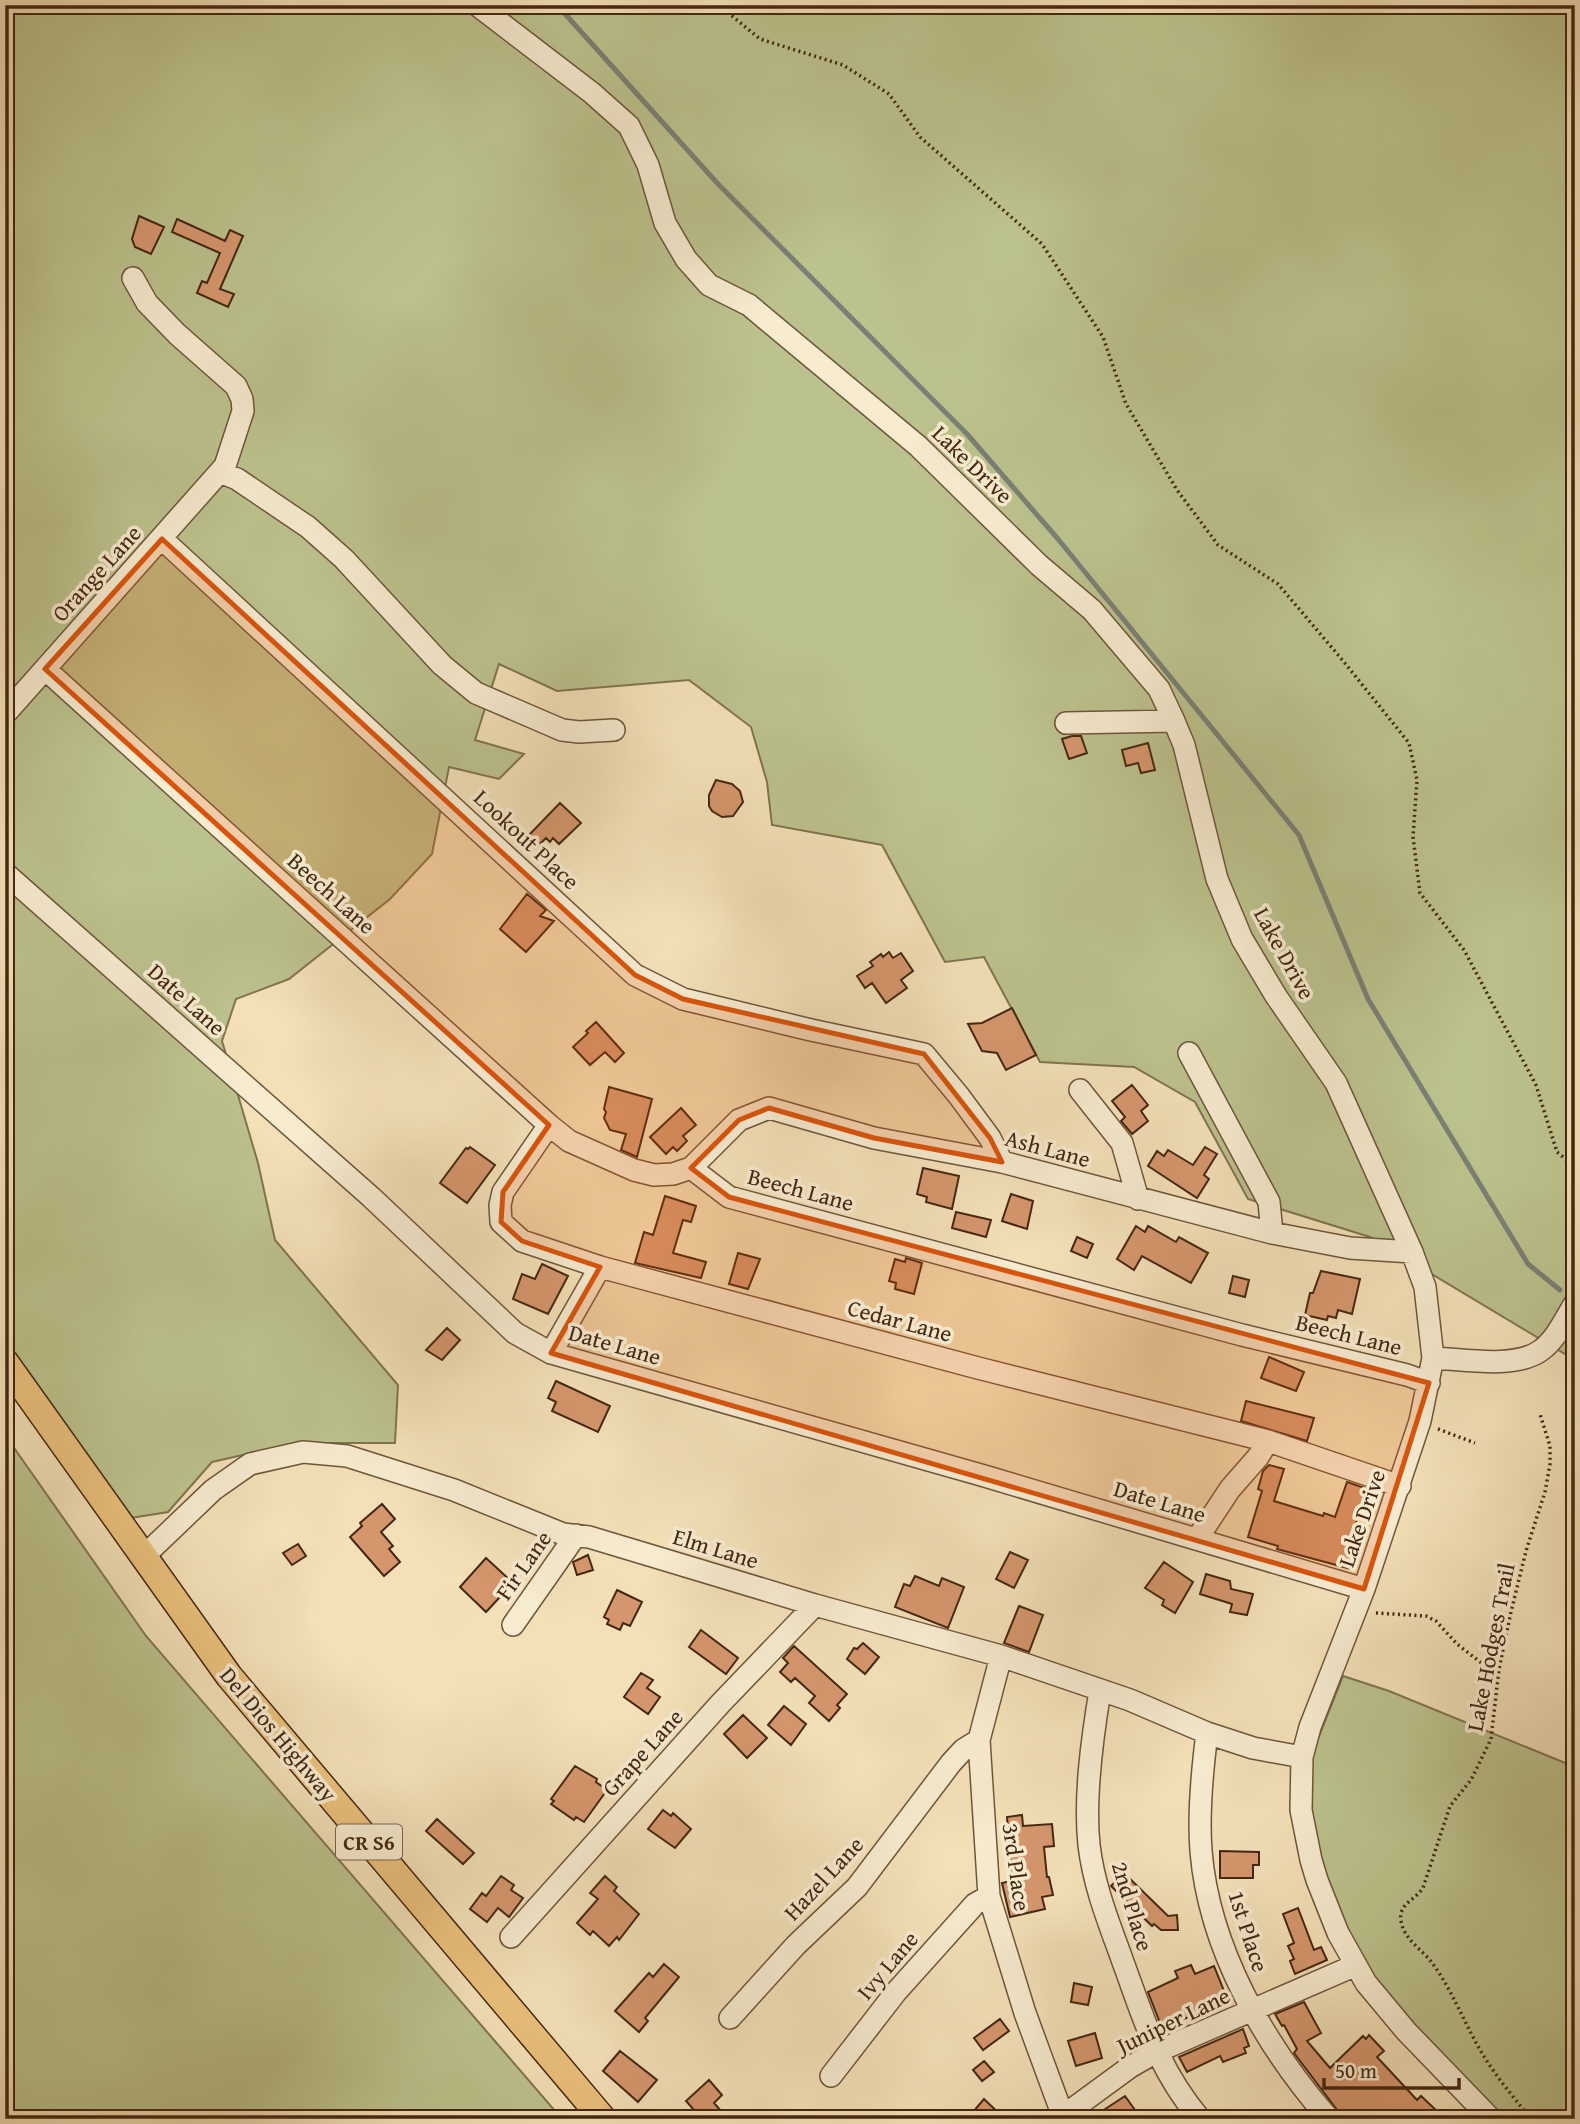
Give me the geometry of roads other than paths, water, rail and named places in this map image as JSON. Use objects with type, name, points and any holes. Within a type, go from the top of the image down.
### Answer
[{"type":"main road","name":"Del Dios Highway","points":[[5,1362],[229,1676],[603,2119]]},
{"type":"street","name":"Lake Drive","points":[[477,5],[592,93],[629,126],[648,165],[665,223],[686,259],[709,285],[749,305],[918,446],[1039,565],[1093,610],[1159,689],[1184,745],[1217,879],[1242,939],[1276,996],[1336,1083],[1425,1287],[1433,1358],[1420,1421],[1360,1598],[1317,1704],[1302,1757],[1301,1810],[1311,1860],[1338,1933],[1366,1983],[1392,2016],[1491,2119]]},
{"type":"street","points":[[133,278],[147,303],[177,334],[236,386],[243,411],[223,469],[308,527],[344,559],[442,665],[476,693],[562,730],[614,730]]},
{"type":"street","name":"Orange Lane","points":[[5,714],[223,469]]},
{"type":"street","name":"Lookout Place","points":[[162,539],[635,975],[683,999],[923,1054],[990,1138],[1002,1162]]},
{"type":"street","name":"Beech Lane","points":[[45,669],[569,1141],[634,1170],[654,1175],[673,1174],[691,1168],[729,1197],[1242,1335],[1429,1382]]},
{"type":"street","points":[[1066,723],[1174,721]]},
{"type":"street","name":"Date Lane","points":[[5,873],[371,1197],[515,1333],[551,1353],[1196,1539],[1360,1598]]},
{"type":"street","points":[[1189,1052],[1269,1202],[1272,1233]]},
{"type":"street","points":[[1080,1090],[1122,1143],[1138,1199]]},
{"type":"street","name":"Ash Lane","points":[[691,1168],[739,1120],[769,1108],[874,1138],[1002,1162],[1272,1233],[1350,1248],[1412,1252]]},
{"type":"street","name":"Cedar Lane","points":[[549,1125],[503,1192],[499,1205],[501,1222],[522,1241],[600,1267],[978,1368],[1268,1441],[1400,1486]]},
{"type":"street","points":[[551,1353],[600,1267]]},
{"type":"street","points":[[1433,1358],[1488,1362],[1528,1357],[1540,1351],[1553,1338],[1575,1303]]},
{"type":"street","points":[[1196,1539],[1230,1489],[1268,1441]]},
{"type":"street","name":"Elm Lane","points":[[143,1557],[213,1490],[250,1464],[303,1452],[347,1456],[454,1490],[563,1534],[589,1537],[1001,1657],[1130,1700],[1207,1733],[1253,1748],[1302,1757]]},
{"type":"street","name":"Fir Lane","points":[[513,1625],[576,1535]]},
{"type":"street","name":"Grape Lane","points":[[511,1937],[720,1704],[815,1605]]},
{"type":"street","name":"3rd Place","points":[[1001,1657],[979,1741],[989,1896],[1025,2013],[1062,2118]]},
{"type":"street","name":"2nd Place","points":[[1100,1691],[1090,1752],[1089,1842],[1094,1883],[1156,2052],[1180,2094],[1200,2119]]},
{"type":"street","name":"1st Place","points":[[1207,1733],[1202,1772],[1201,1852],[1214,1921],[1236,1982],[1251,2011],[1311,2098],[1329,2119]]},
{"type":"street","name":"Hazel Lane","points":[[730,2018],[796,1945],[857,1887],[951,1763],[963,1750],[979,1741]]},
{"type":"street","name":"Ivy Lane","points":[[831,2076],[896,1992],[975,1905],[989,1896]]},
{"type":"street","name":"Juniper Lane","points":[[1062,2118],[1130,2067],[1156,2052],[1356,1965]]},
{"type":"waterway","points":[[557,5],[718,184],[967,434],[1058,539],[1299,835],[1368,999],[1528,1264],[1560,1290]]}]
